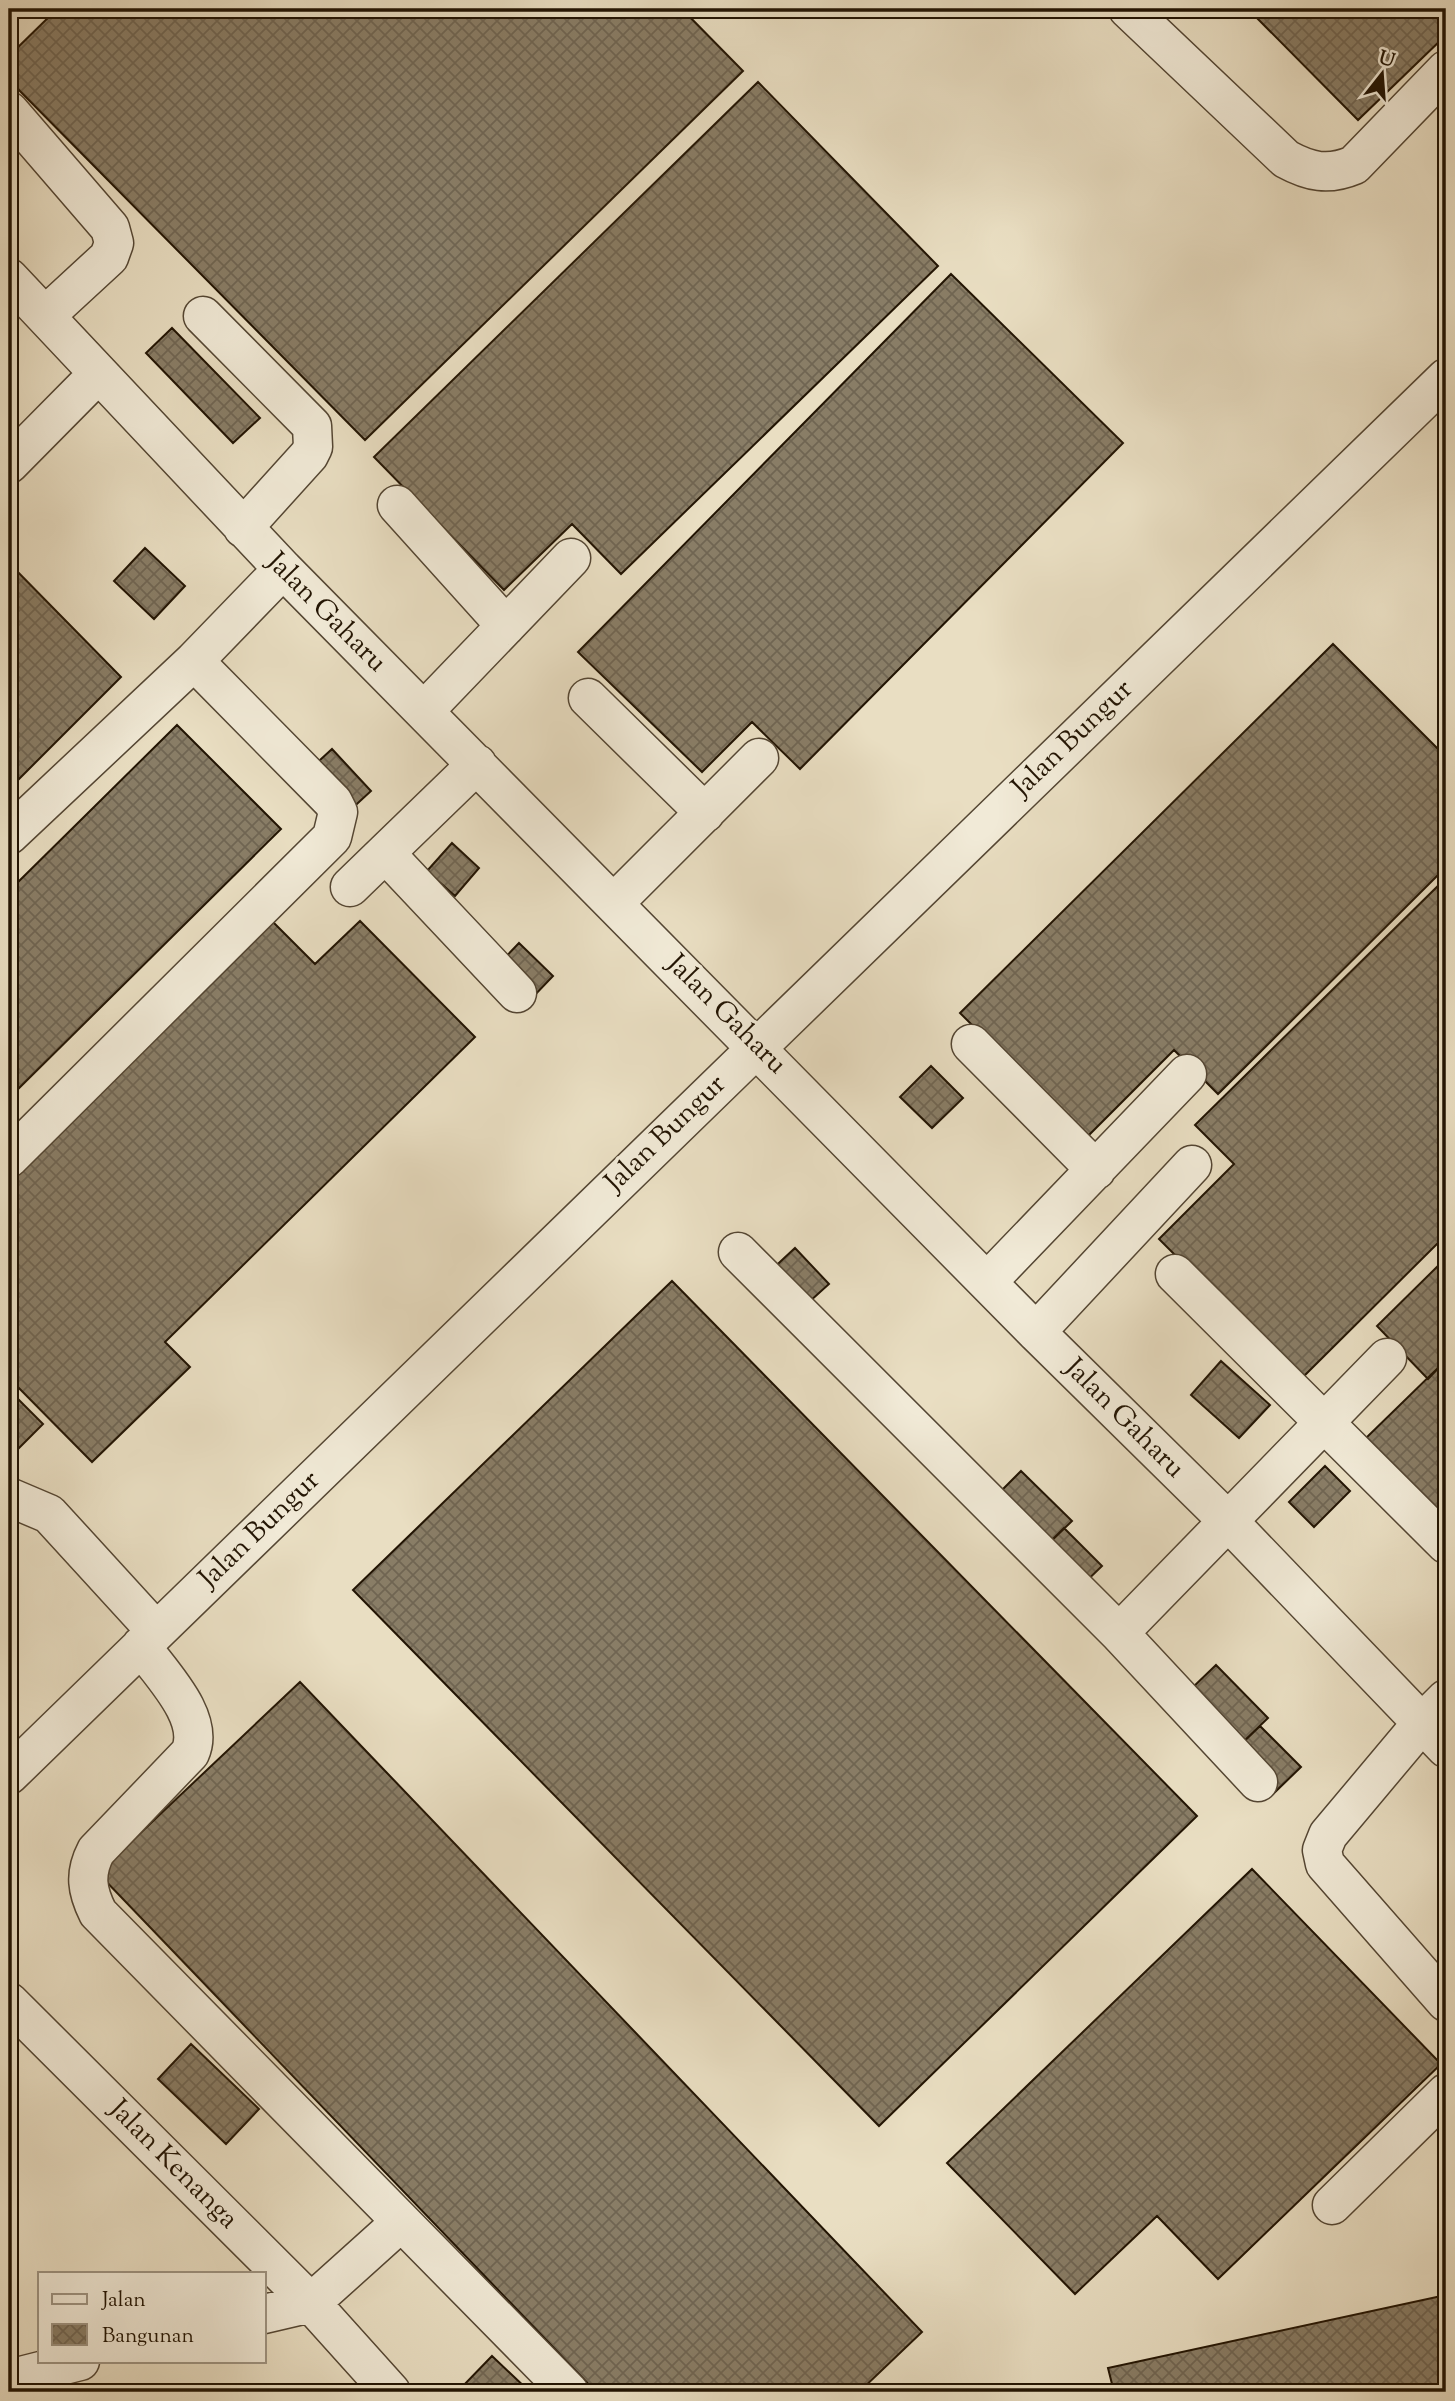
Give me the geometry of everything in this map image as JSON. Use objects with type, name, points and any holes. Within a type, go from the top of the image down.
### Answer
[{"type":"street","points":[[1128,9],[1286,159],[1317,173],[1338,172],[1354,165],[1446,70]]},
{"type":"street","points":[[9,111],[110,228],[114,243],[109,257],[45,316]]},
{"type":"street","name":"Jalan Gaharu","points":[[9,278],[243,528],[757,1046],[1036,1332],[1438,1723]]},
{"type":"street","points":[[203,316],[312,426],[314,435],[309,455],[243,528]]},
{"type":"street","points":[[9,464],[98,374]]},
{"type":"street","name":"Jalan Bungur","points":[[9,1775],[1446,378]]},
{"type":"street","points":[[397,505],[506,626]]},
{"type":"street","points":[[424,711],[571,558]]},
{"type":"street","points":[[9,835],[194,661],[283,569]]},
{"type":"street","points":[[9,1158],[332,837],[338,812],[333,802],[194,661]]},
{"type":"street","points":[[588,698],[705,813]]},
{"type":"street","points":[[614,903],[759,758]]},
{"type":"street","points":[[350,887],[477,764]]},
{"type":"street","points":[[386,854],[517,993]]},
{"type":"street","points":[[971,1044],[1096,1170]]},
{"type":"street","points":[[987,1282],[1187,1074]]},
{"type":"street","points":[[1036,1332],[1192,1165]]},
{"type":"street","points":[[738,1252],[1119,1633],[1258,1782]]},
{"type":"street","points":[[1175,1274],[1446,1544]]},
{"type":"street","points":[[1119,1633],[1387,1358]]},
{"type":"street","points":[[9,1497],[49,1514],[149,1639],[192,1717],[196,1734],[190,1753],[96,1851],[88,1866],[90,1897],[98,1913],[569,2392]]},
{"type":"street","points":[[1438,1723],[1328,1835],[1322,1850],[1325,1864],[1446,2002]]},
{"type":"street","name":"Jalan Kenanga","points":[[9,2002],[311,2303],[391,2392]]},
{"type":"street","points":[[1332,2205],[1446,2092]]},
{"type":"street","points":[[266,2314],[311,2303],[401,2222]]},
{"type":"street","points":[[9,2379],[76,2362]]},
{"type":"building","points":[[57,9],[682,9],[743,71],[365,440],[9,80],[9,56]]},
{"type":"building","points":[[1248,9],[1446,9],[1446,35],[1358,120]]},
{"type":"building","points":[[758,82],[938,266],[621,574],[572,524],[504,590],[374,457]]},
{"type":"building","points":[[951,274],[1123,443],[800,769],[752,722],[702,772],[578,652]]},
{"type":"building","points":[[172,328],[260,418],[233,443],[146,353]]},
{"type":"building","points":[[145,548],[185,586],[154,619],[114,581]]},
{"type":"building","points":[[9,563],[121,677],[9,789]]},
{"type":"building","points":[[1333,644],[1446,757],[1446,867],[1218,1094],[1174,1050],[1086,1138],[960,1013]]},
{"type":"building","points":[[177,725],[281,829],[9,1098],[9,891]]},
{"type":"building","points":[[332,749],[371,791],[347,813],[307,772]]},
{"type":"building","points":[[452,843],[479,868],[455,896],[427,871]]},
{"type":"building","points":[[1446,878],[1446,1235],[1300,1380],[1159,1239],[1234,1164],[1195,1125]]},
{"type":"building","points":[[272,921],[315,964],[360,921],[475,1037],[165,1342],[190,1367],[92,1462],[9,1378],[9,1179]]},
{"type":"building","points":[[519,943],[553,976],[529,1001],[495,968]]},
{"type":"building","points":[[931,1066],[963,1098],[932,1128],[900,1097]]},
{"type":"building","points":[[795,1248],[829,1284],[799,1311],[766,1275]]},
{"type":"building","points":[[1446,1258],[1446,1360],[1428,1379],[1377,1326]]},
{"type":"building","points":[[672,1281],[1197,1816],[879,2126],[353,1590]]},
{"type":"building","points":[[1446,1360],[1446,1519],[1366,1438]]},
{"type":"building","points":[[1221,1361],[1270,1405],[1239,1438],[1191,1395]]},
{"type":"building","points":[[9,1390],[43,1424],[9,1458]]},
{"type":"building","points":[[1325,1466],[1350,1491],[1314,1527],[1289,1502]]},
{"type":"building","points":[[1021,1471],[1072,1521],[1045,1547],[995,1497]]},
{"type":"building","points":[[1064,1528],[1102,1566],[1077,1590],[1039,1553]]},
{"type":"building","points":[[1216,1665],[1268,1718],[1242,1743],[1190,1690]]},
{"type":"building","points":[[300,1682],[922,2332],[859,2392],[596,2392],[98,1873]]},
{"type":"building","points":[[1260,1726],[1301,1767],[1273,1794],[1232,1753]]},
{"type":"building","points":[[1252,1869],[1441,2064],[1218,2279],[1157,2216],[1075,2294],[947,2163]]},
{"type":"building","points":[[191,2044],[259,2109],[226,2144],[158,2079]]},
{"type":"building","points":[[1446,2295],[1446,2392],[1114,2392],[1108,2368]]},
{"type":"building","points":[[492,2356],[530,2392],[459,2390]]}]
